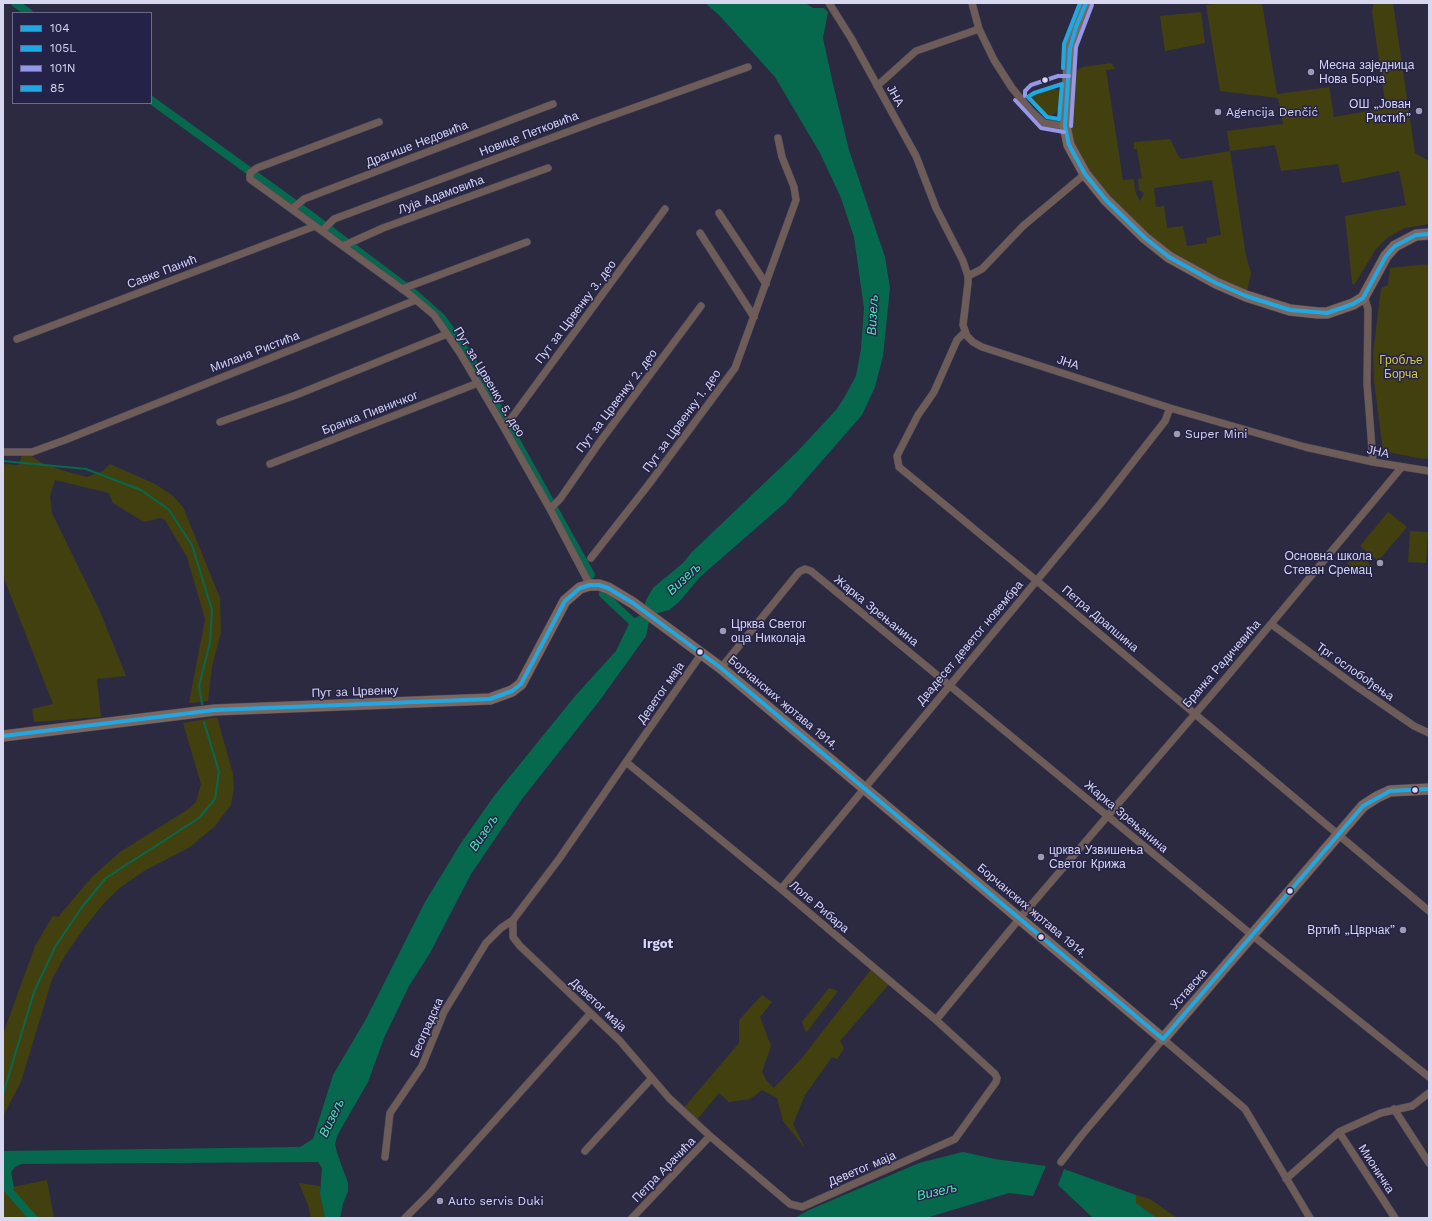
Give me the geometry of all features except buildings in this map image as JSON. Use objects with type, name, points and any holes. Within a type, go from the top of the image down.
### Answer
[{"type":"street","name":"ЈНА","points":[[829,3],[916,156],[936,208],[963,261],[968,276],[963,318],[965,332],[973,342],[982,347],[1170,408],[1305,447],[1401,468],[1429,471]]},
{"type":"street","points":[[972,3],[979,28],[1001,71],[1031,111],[1044,123],[1065,126]]},
{"type":"street","points":[[1086,3],[1076,26],[1070,46],[1065,126],[1071,151],[1085,174],[1119,214],[1156,248],[1188,269],[1216,283],[1279,307],[1318,313],[1335,311],[1355,303],[1364,296],[1386,256],[1393,248],[1406,239],[1416,235],[1429,234]]},
{"type":"street","name":"ЈНА","points":[[877,86],[916,51],[979,28]]},
{"type":"street","name":"Новице Петковића","points":[[322,231],[334,219],[594,122],[748,67]]},
{"type":"street","name":"Драгише Недовића","points":[[292,209],[304,199],[553,104]]},
{"type":"street","name":"Пут за Црвенку 5. део","points":[[379,122],[253,170],[250,177],[252,182],[292,209],[402,289],[434,315],[478,383],[553,506],[590,585]]},
{"type":"street","name":"Пут за Црвенку 1. део","points":[[591,558],[649,484],[735,368],[796,200],[794,187],[782,157],[778,138]]},
{"type":"street","name":"Луја Адамовића","points":[[343,246],[383,228],[548,168]]},
{"type":"street","points":[[968,276],[982,269],[1023,226],[1085,174]]},
{"type":"street","name":"Пут за Црвенку 3. део","points":[[503,426],[510,420],[665,209]]},
{"type":"street","points":[[719,213],[766,284]]},
{"type":"street","name":"Савке Панић","points":[[17,339],[315,226]]},
{"type":"street","points":[[700,233],[754,317]]},
{"type":"street","points":[[402,289],[527,242]]},
{"type":"street","points":[[1364,296],[1368,309],[1367,383],[1373,462]]},
{"type":"street","name":"Милана Ристића","points":[[3,452],[32,452],[416,300]]},
{"type":"street","name":"Пут за Црвенку 2. део","points":[[553,506],[701,306]]},
{"type":"street","name":"Петра Драпшина","points":[[965,332],[957,340],[932,396],[918,415],[901,448],[897,462],[902,470],[1195,713],[1429,911]]},
{"type":"street","points":[[220,422],[303,392],[447,334]]},
{"type":"street","name":"Бранка Пивничког","points":[[270,464],[478,383]]},
{"type":"street","name":"Двадесет деветог новембра","points":[[781,889],[1037,581],[1165,421],[1170,408]]},
{"type":"street","name":"Бранка Радичевића","points":[[936,1020],[1020,918],[1271,624],[1401,468]]},
{"type":"street","name":"Жарка Зрењанина","points":[[722,668],[799,572],[805,569],[811,571],[1252,935],[1429,1077]]},
{"type":"street","name":"Борчанских жртава 1914.","points":[[590,585],[599,585],[608,588],[643,610],[722,668],[1245,1109],[1310,1218]]},
{"type":"street","name":"Пут за Црвенку","points":[[3,736],[215,710],[490,699],[512,691],[521,684],[565,600],[580,588],[590,585]]},
{"type":"street","name":"Трг ослобођења","points":[[1271,624],[1353,684],[1414,726],[1429,733]]},
{"type":"street","name":"Деветог маја","points":[[702,653],[559,859],[513,920],[513,937],[520,946],[620,1041],[652,1079],[710,1136],[785,1201],[799,1207],[952,1142]]},
{"type":"street","name":"Лоле Рибара","points":[[626,762],[781,889],[936,1020],[995,1074],[997,1078],[996,1082],[952,1142]]},
{"type":"street","name":"Уставска","points":[[1061,1162],[1081,1136],[1163,1039],[1363,806],[1377,797],[1397,790],[1429,789]]},
{"type":"street","name":"Београдска","points":[[385,1157],[388,1119],[392,1108],[422,1066],[444,1012],[486,943],[496,932],[513,920]]},
{"type":"street","points":[[405,1218],[430,1193],[590,1014]]},
{"type":"street","points":[[585,1151],[652,1079]]},
{"type":"street","points":[[1286,1179],[1339,1132],[1358,1122],[1394,1109],[1412,1106],[1429,1094]]},
{"type":"street","points":[[1394,1109],[1429,1163]]},
{"type":"street","name":"Мионичка","points":[[1339,1132],[1395,1218]]},
{"type":"street","name":"Петра Арачића","points":[[632,1218],[710,1136]]},
{"type":"green space","points":[[1227,3],[1262,3],[1277,94],[1329,87],[1334,117],[1386,108],[1372,12],[1374,3],[1393,3],[1415,153],[1429,161],[1429,224],[1405,228],[1387,238],[1376,249],[1354,285],[1352,283],[1345,216],[1406,205],[1399,171],[1342,183],[1338,164],[1281,171],[1275,145],[1230,151],[1227,131],[1283,124],[1278,98],[1220,91],[1206,5]]},
{"type":"green space","points":[[1201,12],[1205,43],[1165,51],[1160,16]]},
{"type":"green space","points":[[1111,63],[1115,69],[1106,70],[1123,180],[1134,179],[1135,191],[1140,201],[1144,193],[1139,190],[1138,179],[1142,178],[1137,149],[1134,149],[1134,142],[1170,139],[1179,157],[1182,159],[1230,151],[1246,256],[1251,273],[1246,296],[1145,238],[1071,151],[1068,75],[1083,67]],"holes":[[[1212,180],[1221,235],[1206,238],[1207,243],[1187,246],[1183,226],[1167,228],[1164,206],[1156,207],[1154,188]]]},
{"type":"green space","points":[[1052,89],[1060,90],[1062,92],[1060,105],[1056,113],[1048,116],[1043,115],[1030,100],[1034,95]]},
{"type":"green space","name":"Гробље Борча","points":[[1429,264],[1429,459],[1383,451],[1374,381],[1373,354],[1381,288],[1388,285],[1390,268]]},
{"type":"green space","points":[[22,455],[30,455],[40,462],[61,470],[87,477],[103,471],[110,464],[155,484],[172,495],[183,507],[220,598],[221,632],[212,666],[208,701],[189,703],[205,619],[187,557],[165,520],[160,518],[144,522],[113,503],[109,493],[55,480],[50,496],[52,513],[99,609],[126,676],[97,679],[101,717],[34,722],[32,709],[53,704],[3,576],[3,464],[19,465]]},
{"type":"green space","points":[[1388,512],[1407,527],[1378,561],[1360,546]]},
{"type":"green space","points":[[1410,531],[1428,532],[1426,563],[1408,562]]},
{"type":"green space","points":[[1356,552],[1372,566],[1363,576],[1347,563]]},
{"type":"green space","points":[[217,717],[233,774],[234,788],[231,805],[215,826],[190,847],[144,871],[121,887],[105,902],[85,927],[66,954],[52,979],[21,1082],[3,1116],[3,1034],[35,946],[53,916],[58,917],[92,877],[120,852],[187,810],[196,802],[201,784],[183,723]]},
{"type":"green space","points":[[873,967],[891,982],[840,1041],[844,1049],[837,1059],[832,1057],[805,1095],[793,1124],[805,1148],[783,1121],[777,1098],[762,1090],[750,1099],[729,1102],[719,1093],[695,1122],[682,1110],[739,1043],[739,1020],[762,995],[772,1002],[760,1017],[771,1046],[762,1072],[767,1081],[774,1088],[801,1059]]},
{"type":"green space","points":[[829,988],[838,991],[806,1033],[802,1022]]},
{"type":"green space","points":[[47,1180],[54,1218],[3,1218],[3,1189]]},
{"type":"green space","points":[[299,1183],[320,1186],[320,1194],[325,1218],[311,1218],[308,1205]]},
{"type":"green space","points":[[1136,1195],[1150,1199],[1177,1218],[1157,1218],[1136,1203]]},
{"type":"water","name":"Визељ","points":[[705,3],[805,3],[813,8],[824,8],[828,12],[823,38],[833,84],[849,150],[885,257],[890,288],[883,356],[875,387],[862,415],[786,502],[700,577],[679,602],[669,610],[655,614],[649,622],[646,636],[600,700],[522,799],[471,874],[430,953],[409,986],[384,1038],[368,1082],[337,1136],[335,1144],[337,1153],[348,1183],[348,1191],[340,1218],[325,1218],[320,1194],[322,1168],[318,1162],[21,1164],[15,1167],[11,1172],[14,1188],[4,1192],[3,1151],[300,1147],[313,1139],[333,1075],[366,1019],[425,902],[461,843],[494,796],[576,695],[616,651],[629,624],[633,619],[643,614],[646,600],[653,588],[683,563],[692,552],[797,452],[836,410],[844,398],[856,376],[861,349],[864,308],[854,237],[841,198],[820,153],[775,77],[719,15]]},
{"type":"water","name":"Визељ","points":[[963,1152],[995,1159],[1046,1166],[1033,1196],[1009,1193],[926,1218],[795,1218],[809,1210],[919,1163]]},
{"type":"water","points":[[1064,1169],[1136,1195],[1136,1203],[1157,1218],[1092,1217],[1058,1185]]},
{"type":"waterway","points":[[15,3],[28,12]]},
{"type":"waterway","points":[[152,101],[309,214],[415,294],[442,318],[468,354],[591,575]]},
{"type":"waterway","points":[[3,461],[86,469],[141,490],[169,510],[192,545],[212,610],[210,643],[199,686],[202,704]]},
{"type":"waterway","points":[[603,594],[639,628]]},
{"type":"waterway","points":[[3,1094],[34,992],[55,947],[82,907],[106,878],[199,818],[215,799],[219,772],[204,722]]},
{"type":"waterway","points":[[3,1184],[33,1218]]},
{"type":"transit line","name":"85","points":[[1063,68],[1064,44],[1080,3]]},
{"type":"transit line","name":"105L","points":[[1086,3],[1076,27],[1070,49],[1065,126],[1069,145],[1085,174],[1106,200],[1145,238],[1169,257],[1216,283],[1246,296],[1290,310],[1327,313],[1353,304],[1363,298],[1386,256],[1395,246],[1416,235],[1429,234]]},
{"type":"transit line","name":"101N","points":[[1071,126],[1076,47],[1092,5]]},
{"type":"transit line","name":"101N","points":[[1025,96],[1025,91],[1031,85],[1058,76],[1069,76]]},
{"type":"transit line","name":"85","points":[[1062,84],[1059,119],[1047,117],[1028,97],[1034,93],[1062,84]]},
{"type":"transit line","name":"101N","points":[[1015,100],[1041,128],[1064,132]]},
{"type":"transit line","name":"104","points":[[3,736],[215,710],[490,699],[512,691],[521,684],[565,601],[580,588],[590,585],[599,585],[608,588],[633,603],[721,668],[1163,1039]]},
{"type":"transit line","name":"104","points":[[1163,1039],[1363,806],[1390,791],[1429,789]]},
{"type":"place","name":"Месна заједница Нова Борча","points":[[1311,72]]},
{"type":"place","name":"ОШ „Јован Ристић”","points":[[1419,111]]},
{"type":"place","name":"Agencija Denčić","points":[[1218,112]]},
{"type":"place","name":"Super Mini","points":[[1177,434]]},
{"type":"place","name":"Основна школа Стеван Сремац","points":[[1380,563]]},
{"type":"place","name":"Црква Светог оца Николаја","points":[[723,631]]},
{"type":"place","name":"црква Узвишења Светог Крижа","points":[[1041,857]]},
{"type":"place","name":"Вртић „Цврчак”","points":[[1403,930]]},
{"type":"place","name":"Auto servis Duki","points":[[440,1201]]},
{"type":"district","name":"Irgot","points":[[658,944]]}]
